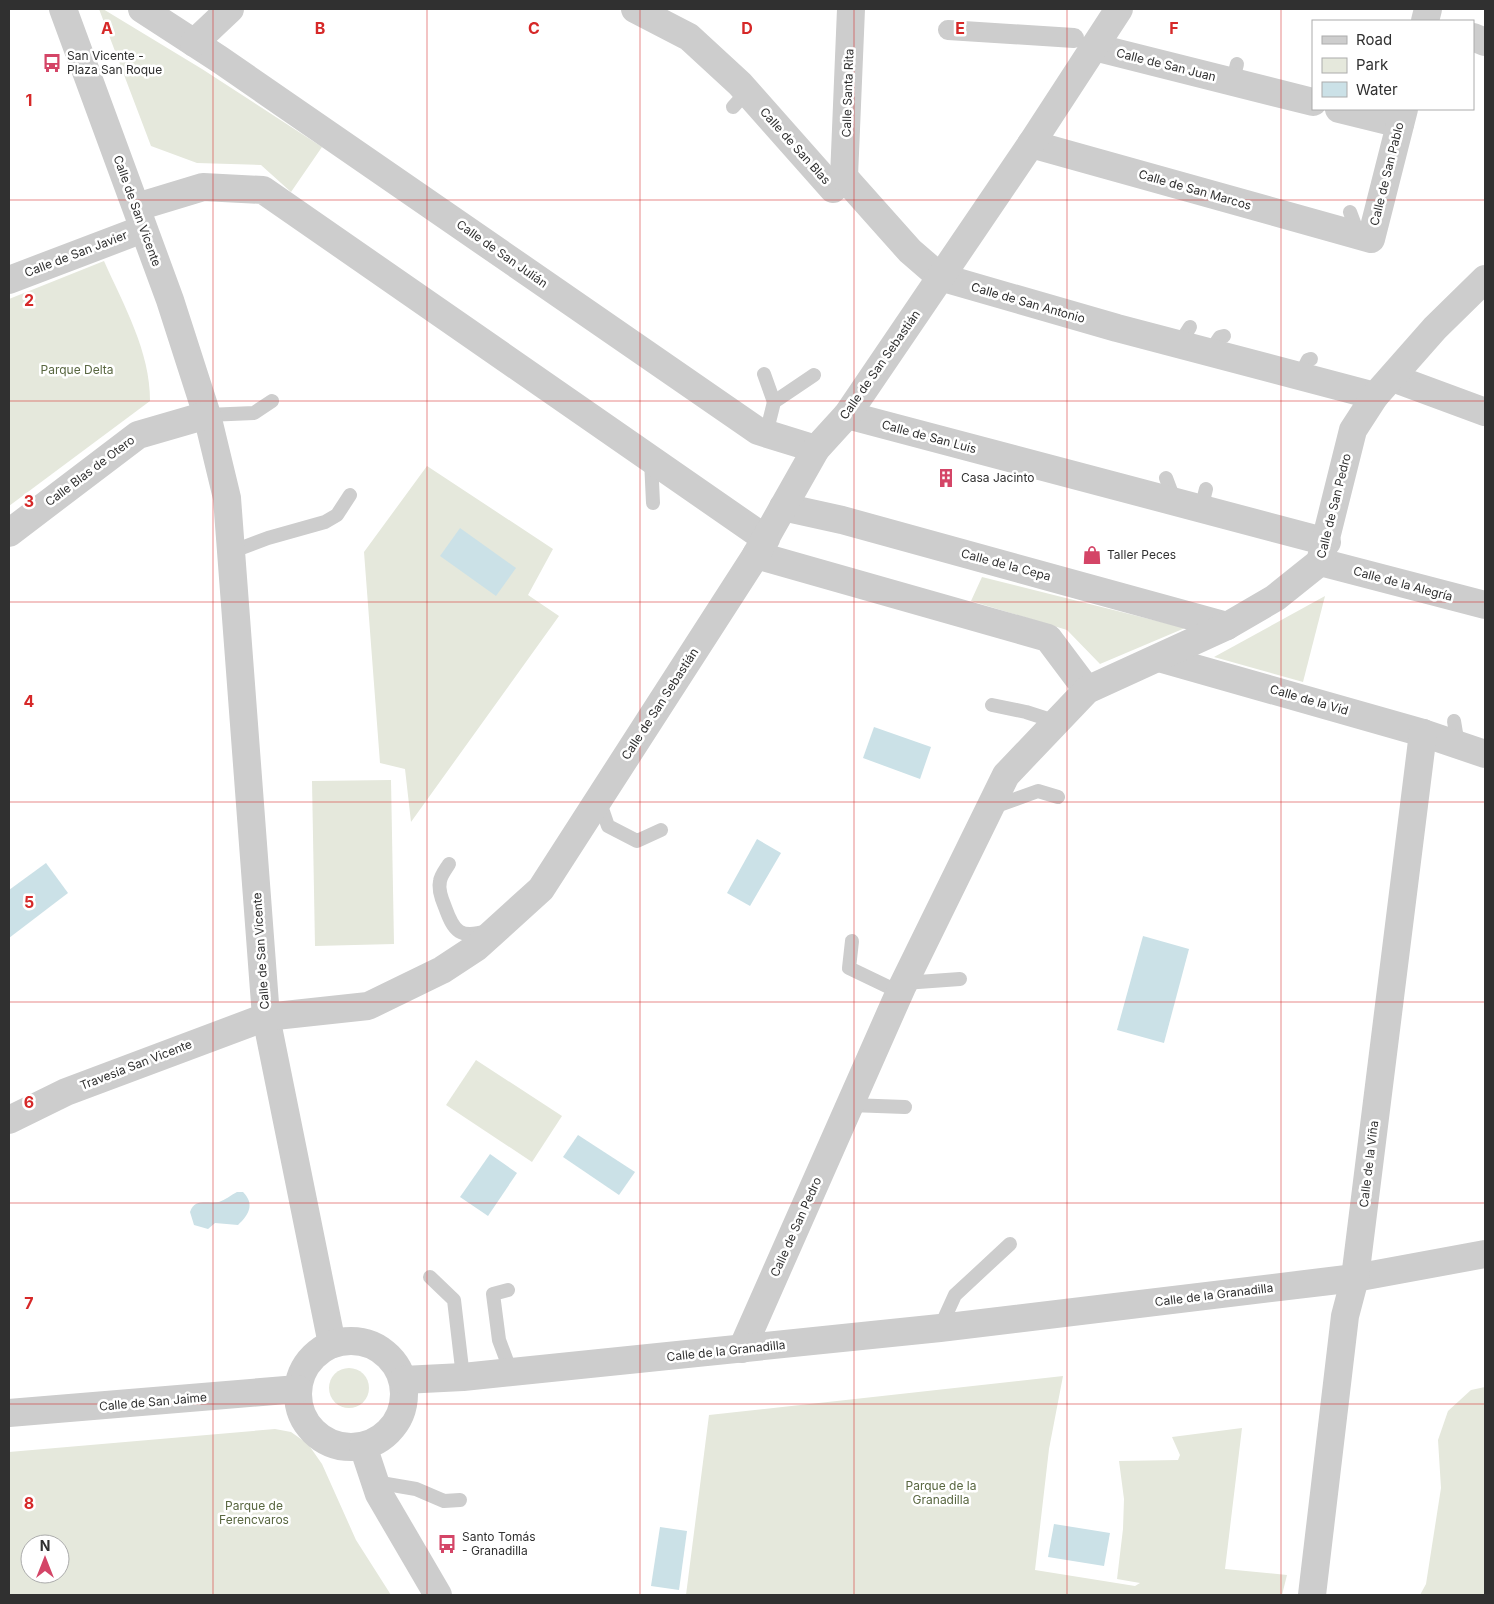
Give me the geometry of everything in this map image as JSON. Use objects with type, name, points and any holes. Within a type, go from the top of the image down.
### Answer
[{"type":"street","name":"Calle de San Vicente","points":[[63,9],[170,300],[207,415],[227,498],[266,1017],[332,1344]]},
{"type":"street","name":"Calle de San Julián","points":[[142,9],[758,431],[816,449]]},
{"type":"street","points":[[194,43],[230,9]]},
{"type":"street","name":"Calle de San Blas","points":[[635,9],[688,37],[736,96],[832,187],[940,277]]},
{"type":"street","name":"Calle Santa Rita","points":[[832,187],[851,9]]},
{"type":"street","name":"Calle de San Sebastián","points":[[266,1017],[368,1006],[442,970],[477,948],[541,889],[761,547],[816,449],[847,415],[1031,144],[1084,42],[1119,9]]},
{"type":"street","name":"Calle de San Juan","points":[[948,30],[1084,42],[1312,102]]},
{"type":"street","points":[[1340,113],[1402,116]]},
{"type":"street","name":"Calle de San Pablo","points":[[1360,229],[1402,116]]},
{"type":"street","name":"Calle de San Marcos","points":[[1031,144],[1360,229]]},
{"type":"street","points":[[140,218],[203,188],[263,190],[651,460],[761,547],[1048,638],[1087,690]]},
{"type":"street","name":"Calle de San Javier","points":[[9,280],[140,218]]},
{"type":"street","name":"Calle de San Antonio","points":[[940,277],[1122,337],[1188,340],[1485,412]]},
{"type":"street","name":"Calle de San Pedro","points":[[742,1349],[902,988],[1006,775],[1087,690],[1227,626],[1275,598],[1324,552],[1343,440],[1353,430],[1384,387],[1436,328],[1485,279]]},
{"type":"street","name":"Calle Blas de Otero","points":[[9,533],[138,435],[207,415]]},
{"type":"street","name":"Calle de San Luis","points":[[847,415],[1008,464],[1170,490],[1208,500],[1324,552]]},
{"type":"street","name":"Calle de la Cepa","points":[[783,508],[842,520],[1227,626]]},
{"type":"street","name":"Calle de la Alegría","points":[[1324,552],[1485,605]]},
{"type":"street","name":"Calle de la Vid","points":[[1159,658],[1422,733],[1456,733],[1485,754]]},
{"type":"street","name":"Calle de la Viña","points":[[1312,1595],[1345,1316],[1355,1278],[1422,733]]},
{"type":"street","name":"Travesía San Vicente","points":[[9,1120],[66,1092],[266,1017]]},
{"type":"street","name":"Calle de la Granadilla","points":[[403,1380],[463,1377],[940,1328],[1355,1278],[1485,1254]]},
{"type":"street","points":[[350,1341],[367,1344],[383,1351],[395,1364],[403,1380],[404,1397],[401,1414],[392,1429],[379,1440],[363,1446],[346,1447],[330,1443],[316,1434],[305,1422],[299,1406],[298,1389],[302,1374],[309,1362],[320,1351],[332,1344],[350,1341]]},
{"type":"street","name":"Calle de San Jaime","points":[[9,1413],[298,1389]]},
{"type":"street","points":[[363,1446],[379,1494],[438,1595]]},
{"type":"lane","points":[[1188,340],[1212,349],[1220,337],[1224,336]]},
{"type":"lane","points":[[764,374],[774,402],[766,434]]},
{"type":"lane","points":[[774,402],[814,375]]},
{"type":"lane","points":[[207,415],[254,413],[272,401]]},
{"type":"lane","points":[[651,460],[653,503]]},
{"type":"lane","points":[[231,552],[268,538],[325,522],[337,515],[350,495]]},
{"type":"lane","points":[[992,705],[1026,712],[1057,722]]},
{"type":"lane","points":[[990,808],[1038,791],[1058,797]]},
{"type":"lane","points":[[599,800],[608,826],[638,841],[661,830]]},
{"type":"lane","name":"Calle de San Sebastián","points":[[449,864],[439,882],[442,899],[455,930],[470,934],[502,925]]},
{"type":"lane","points":[[852,941],[849,968],[902,988],[960,979]]},
{"type":"lane","points":[[850,1105],[905,1107]]},
{"type":"lane","points":[[940,1328],[955,1295],[1010,1244]]},
{"type":"lane","points":[[430,1277],[454,1300],[463,1377]]},
{"type":"lane","points":[[508,1290],[493,1294],[499,1340],[511,1372]]},
{"type":"lane","points":[[375,1482],[416,1489],[444,1502],[460,1500]]},
{"type":"green space","points":[[99,9],[103,9],[202,69],[322,147],[291,192],[261,165],[197,163],[151,146]]},
{"type":"green space","name":"Parque Delta","points":[[104,261],[141,347],[149,382],[150,401],[9,506],[9,299]]},
{"type":"green space","points":[[427,466],[553,549],[528,595],[559,616],[411,822],[405,769],[380,763],[364,552]]},
{"type":"green space","points":[[982,577],[1185,628],[1100,664],[1067,630],[971,601]]},
{"type":"green space","points":[[1325,596],[1303,682],[1214,657]]},
{"type":"green space","points":[[391,780],[394,944],[315,946],[312,781]]},
{"type":"green space","points":[[476,1060],[562,1116],[532,1162],[446,1105]]},
{"type":"green space","points":[[353,1368],[360,1371],[366,1377],[369,1388],[368,1396],[360,1405],[353,1408],[345,1408],[338,1405],[330,1396],[329,1384],[332,1377],[341,1369]]},
{"type":"green space","name":"Parque de la Granadilla","points":[[1063,1376],[1049,1449],[1035,1570],[1135,1586],[1140,1583],[1117,1579],[1123,1529],[1124,1499],[1119,1461],[1178,1460],[1180,1455],[1172,1437],[1242,1428],[1225,1569],[1287,1575],[1282,1595],[686,1595],[709,1415]]},
{"type":"green space","points":[[1485,1387],[1485,1595],[1420,1595],[1426,1584],[1441,1488],[1438,1440],[1448,1411],[1471,1390]]},
{"type":"green space","name":"Parque de Ferencvaros","points":[[275,1429],[291,1432],[308,1444],[322,1464],[356,1540],[391,1595],[9,1595],[9,1452]]},
{"type":"water","points":[[460,528],[516,568],[496,596],[440,556]]},
{"type":"water","points":[[874,727],[931,747],[920,779],[863,758]]},
{"type":"water","points":[[757,839],[781,853],[750,906],[727,893]]},
{"type":"water","points":[[46,863],[68,893],[9,938],[9,890]]},
{"type":"water","points":[[1143,936],[1189,949],[1164,1043],[1117,1030]]},
{"type":"water","points":[[578,1135],[635,1172],[619,1195],[563,1157]]},
{"type":"water","points":[[490,1154],[517,1173],[488,1216],[460,1197]]},
{"type":"water","points":[[237,1192],[243,1192],[247,1196],[250,1205],[248,1213],[238,1225],[215,1223],[208,1229],[194,1225],[190,1212],[195,1205],[202,1202],[219,1202]]},
{"type":"water","points":[[1054,1524],[1110,1533],[1104,1566],[1048,1557]]},
{"type":"water","points":[[660,1527],[687,1531],[679,1590],[651,1586]]},
{"type":"place","name":"San Vicente - Plaza San Roque","points":[[52,63]]},
{"type":"place","name":"Casa Jacinto","points":[[946,478]]},
{"type":"place","name":"Taller Peces","points":[[1092,555]]},
{"type":"place","name":"Santo Tomás - Granadilla","points":[[447,1544]]}]
